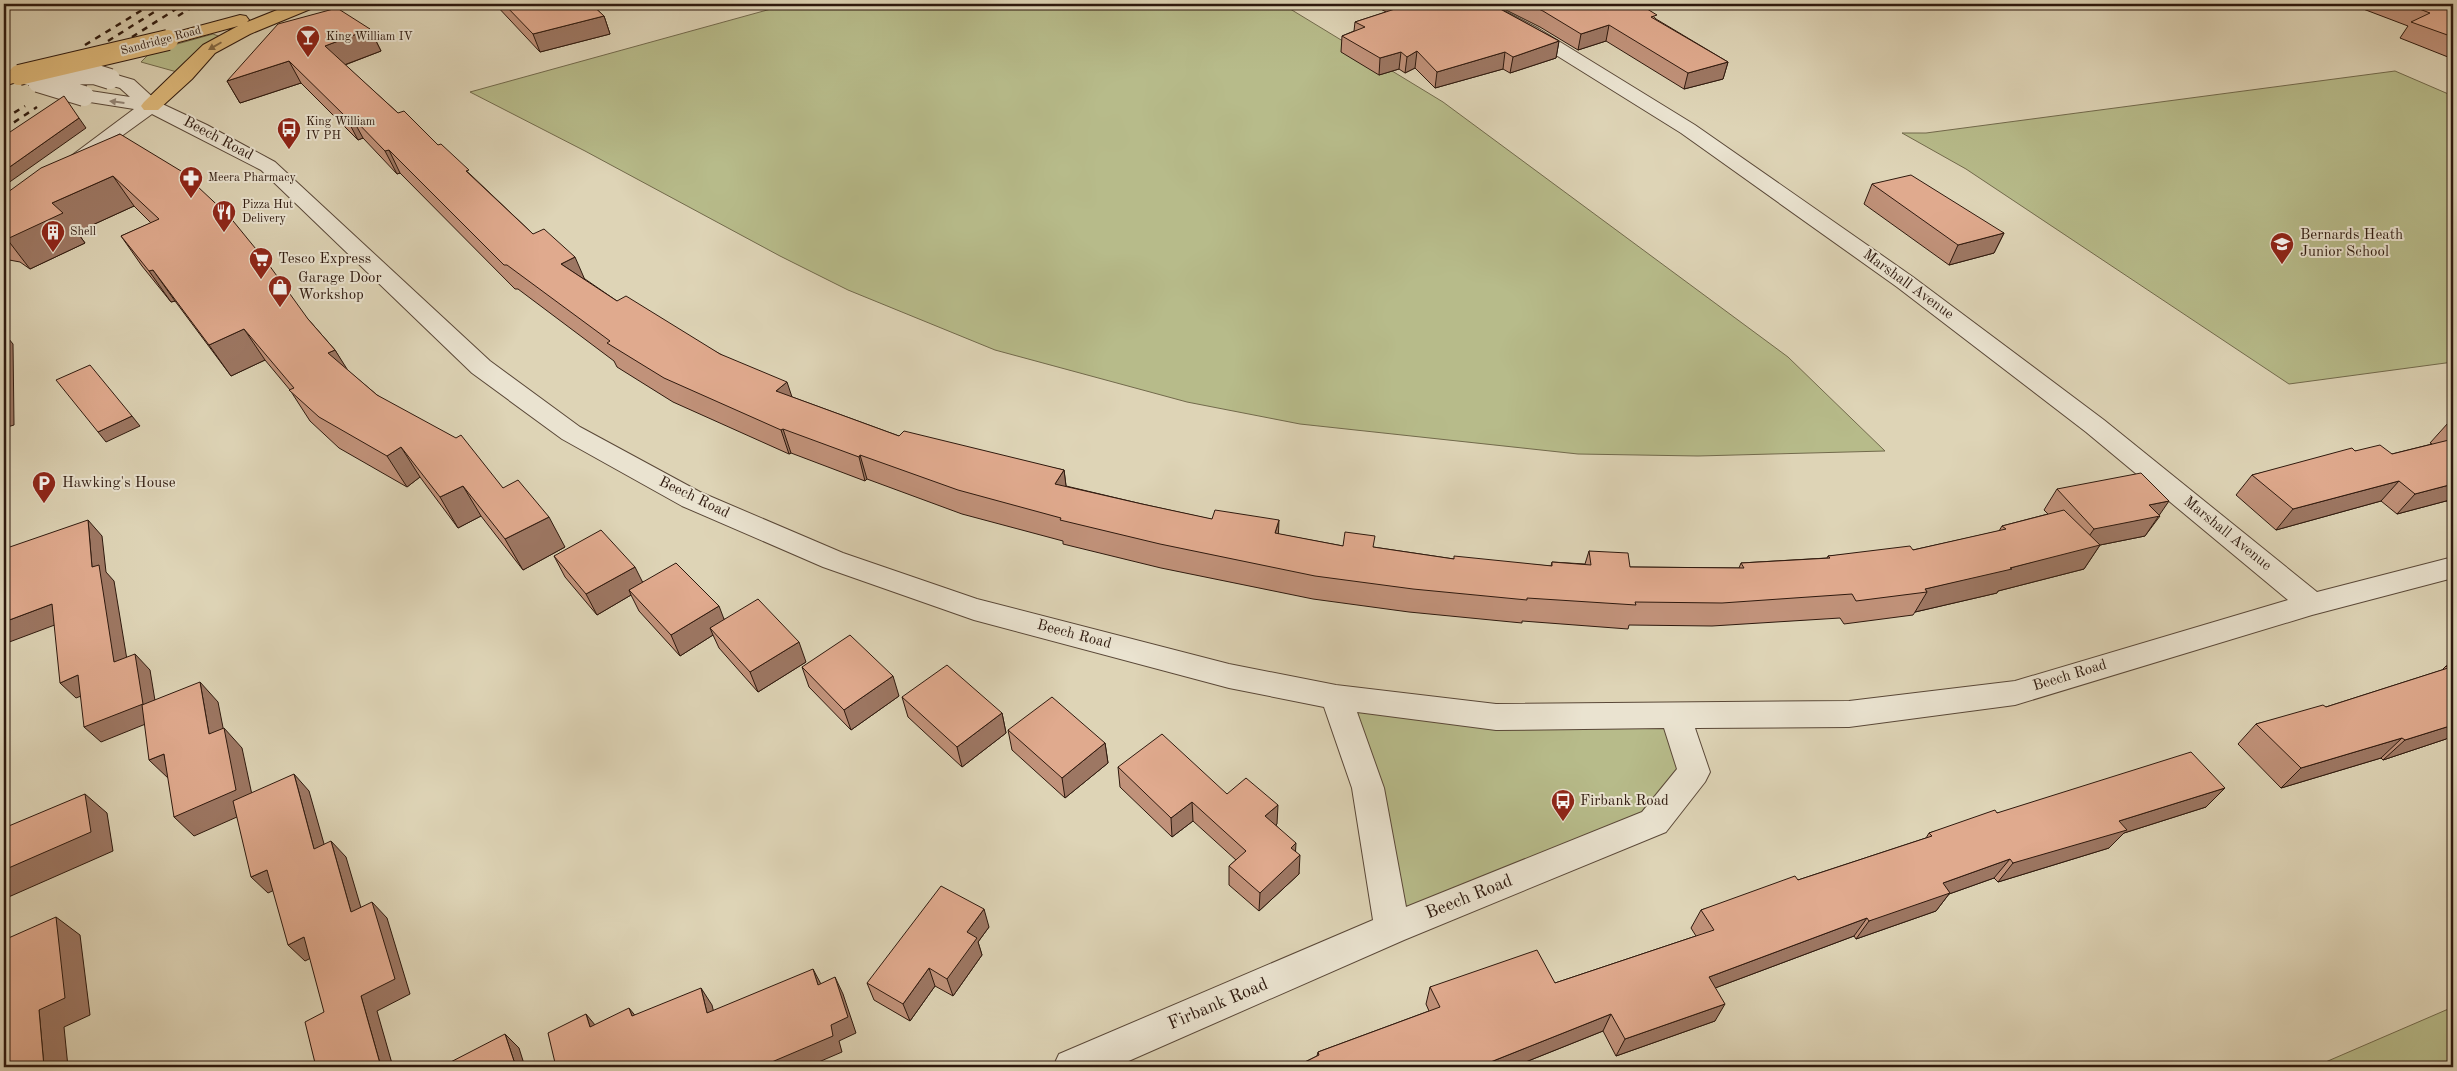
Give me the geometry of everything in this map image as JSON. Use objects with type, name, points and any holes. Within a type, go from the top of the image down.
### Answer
[{"type":"main road","name":"Sandridge Road","points":[[9,76],[168,40],[302,4]]},
{"type":"main road","points":[[151,106],[185,75],[191,66],[209,49],[244,30],[307,4]]},
{"type":"street","name":"Marshall Avenue","points":[[1478,4],[1533,33],[1688,129],[1905,282],[2095,426],[2312,604]]},
{"type":"street","name":"Beech Road","points":[[9,76],[94,74],[127,84],[151,106]]},
{"type":"street","name":"Beech Road","points":[[9,76],[84,96],[151,106],[200,128],[268,166],[481,367],[571,433],[691,499],[833,560],[974,609],[1229,676],[1336,697],[1496,717],[1676,717],[1849,714],[2015,693],[2312,604],[2453,568]]},
{"type":"street","points":[[54,176],[151,106]]},
{"type":"street","points":[[1336,697],[1368,788],[1392,929]]},
{"type":"street","name":"Beech Road","points":[[1392,929],[1654,822],[1694,772],[1676,717]]},
{"type":"street","name":"Firbank Road","points":[[1072,1067],[1392,929]]},
{"type":"green space","points":[[789,4],[1282,4],[1443,102],[1788,357],[1885,451],[1698,456],[1578,454],[1300,424],[1187,402],[995,350],[848,290],[470,92]]},
{"type":"green space","points":[[213,34],[221,37],[177,72],[141,62],[152,51]]},
{"type":"green space","name":"Bernards Heath Junior School","points":[[2395,71],[2453,96],[2453,362],[2289,384],[1966,169],[1902,133],[1926,133]]},
{"type":"green space","points":[[1336,697],[1676,717],[1694,772],[1654,822],[1392,929]]},
{"type":"green space","points":[[2453,1007],[2453,1067],[2314,1067]]},
{"type":"building","points":[[504,4],[591,4],[604,16],[533,34]]},
{"type":"building","points":[[1401,4],[1491,4],[1559,41],[1513,57],[1505,52],[1437,72],[1417,51],[1407,57],[1401,52],[1380,58],[1342,36],[1365,27],[1355,22],[1404,6]]},
{"type":"building","points":[[1528,4],[1639,4],[1657,15],[1651,17],[1728,62],[1688,73],[1609,25],[1581,34]]},
{"type":"building","points":[[2406,4],[2453,4],[2453,37],[2411,22],[2430,13]]},
{"type":"building","points":[[337,8],[370,29],[325,46],[398,113],[404,111],[438,145],[441,144],[469,170],[466,171],[533,234],[544,229],[575,257],[561,264],[617,301],[626,296],[720,354],[787,382],[776,391],[899,436],[904,431],[1064,470],[1055,484],[1212,519],[1215,510],[1279,520],[1275,533],[1343,546],[1345,532],[1375,536],[1373,547],[1454,559],[1454,556],[1552,566],[1552,562],[1591,565],[1589,551],[1628,553],[1630,567],[1744,568],[1741,563],[1830,558],[1828,556],[1910,546],[1913,550],[2006,529],[2002,526],[2064,510],[2100,545],[2010,568],[2012,569],[1925,589],[1927,592],[1856,601],[1852,594],[1722,603],[1635,602],[1636,605],[1527,598],[1527,600],[1413,589],[1315,576],[1160,544],[1060,520],[1061,518],[958,490],[860,455],[859,457],[783,429],[781,430],[664,378],[607,343],[610,341],[507,265],[504,265],[389,150],[385,151],[351,116],[346,117],[289,61],[227,81],[278,24]]},
{"type":"building","points":[[64,96],[79,118],[4,171],[4,136]]},
{"type":"building","points":[[120,134],[181,171],[229,216],[269,265],[308,319],[335,350],[328,353],[377,395],[456,438],[461,435],[503,488],[518,480],[549,517],[505,539],[463,486],[440,497],[401,447],[387,456],[319,417],[289,390],[294,388],[244,329],[209,345],[153,270],[149,271],[121,236],[159,219],[113,176],[52,203],[63,213],[7,239],[4,237],[4,195],[41,168]]},
{"type":"building","points":[[1911,175],[2004,233],[1958,245],[1872,184]]},
{"type":"building","points":[[90,365],[132,416],[98,432],[56,380]]},
{"type":"building","points":[[2453,439],[2453,484],[2415,494],[2399,481],[2293,509],[2252,475],[2352,448],[2355,451],[2380,445],[2392,454]]},
{"type":"building","points":[[2141,473],[2169,501],[2149,505],[2160,516],[2094,529],[2057,489]]},
{"type":"building","points":[[88,520],[92,567],[99,565],[114,662],[135,654],[143,704],[84,727],[78,675],[60,683],[52,604],[4,622],[4,549]]},
{"type":"building","points":[[601,530],[635,567],[586,594],[554,556]]},
{"type":"building","points":[[676,563],[719,606],[671,635],[629,590]]},
{"type":"building","points":[[758,599],[799,642],[750,672],[710,628]]},
{"type":"building","points":[[850,635],[893,676],[844,710],[802,667]]},
{"type":"building","points":[[2453,664],[2453,725],[2405,740],[2402,738],[2301,768],[2256,724],[2323,705],[2326,707],[2448,668],[2446,666]]},
{"type":"building","points":[[947,665],[1002,713],[957,747],[902,697]]},
{"type":"building","points":[[200,682],[209,734],[224,728],[236,790],[174,817],[164,754],[149,760],[142,705]]},
{"type":"building","points":[[1052,697],[1105,743],[1062,778],[1008,730]]},
{"type":"building","points":[[1162,734],[1227,794],[1246,778],[1278,805],[1265,816],[1296,843],[1291,848],[1300,855],[1260,893],[1229,866],[1246,851],[1192,802],[1171,818],[1118,767]]},
{"type":"building","points":[[2191,752],[2225,788],[2119,821],[2127,830],[2013,863],[2010,859],[1943,883],[1950,893],[1869,921],[1867,918],[1709,977],[1725,1004],[1625,1039],[1611,1014],[1478,1067],[1295,1067],[1319,1055],[1318,1052],[1440,1007],[1430,987],[1537,950],[1555,983],[1714,930],[1701,910],[1795,876],[1798,880],[1932,836],[1929,833],[1995,810],[1997,813]]},
{"type":"building","points":[[294,774],[314,849],[331,841],[351,912],[372,902],[395,979],[361,996],[381,1067],[316,1067],[305,1022],[324,1012],[304,937],[288,945],[267,870],[251,877],[233,801]]},
{"type":"building","points":[[85,794],[91,832],[4,870],[4,828]]},
{"type":"building","points":[[941,886],[984,909],[967,932],[977,938],[947,979],[929,968],[903,1004],[867,983]]},
{"type":"building","points":[[56,917],[65,998],[39,1010],[44,1067],[4,1067],[4,940]]},
{"type":"building","points":[[813,969],[818,985],[835,977],[848,1017],[831,1025],[833,1036],[760,1067],[556,1067],[548,1033],[586,1014],[590,1027],[629,1008],[632,1016],[701,988],[707,1013]]},
{"type":"building","points":[[505,1034],[516,1067],[441,1067]]},
{"type":"railway","points":[[85,45],[152,4]]},
{"type":"railway","points":[[108,41],[167,4]]},
{"type":"railway","points":[[132,37],[184,4]]},
{"type":"railway","points":[[178,16],[197,4]]},
{"type":"railway","points":[[4,107],[9,104]]},
{"type":"railway","points":[[4,119],[25,106]]},
{"type":"railway","points":[[4,129],[37,107]]},
{"type":"place","name":"King William IV","points":[[308,58]]},
{"type":"place","name":"King William IV PH","points":[[289,150]]},
{"type":"place","name":"Meera Pharmacy","points":[[191,199]]},
{"type":"place","name":"Pizza Hut Delivery","points":[[224,233]]},
{"type":"place","name":"Shell","points":[[53,253]]},
{"type":"place","name":"Bernards Heath Junior School","points":[[2282,265]]},
{"type":"place","name":"Tesco Express","points":[[261,280]]},
{"type":"place","name":"Garage Door Workshop","points":[[280,308]]},
{"type":"place","name":"Hawking's House","points":[[44,504]]},
{"type":"place","name":"Firbank Road","points":[[1563,822]]}]
